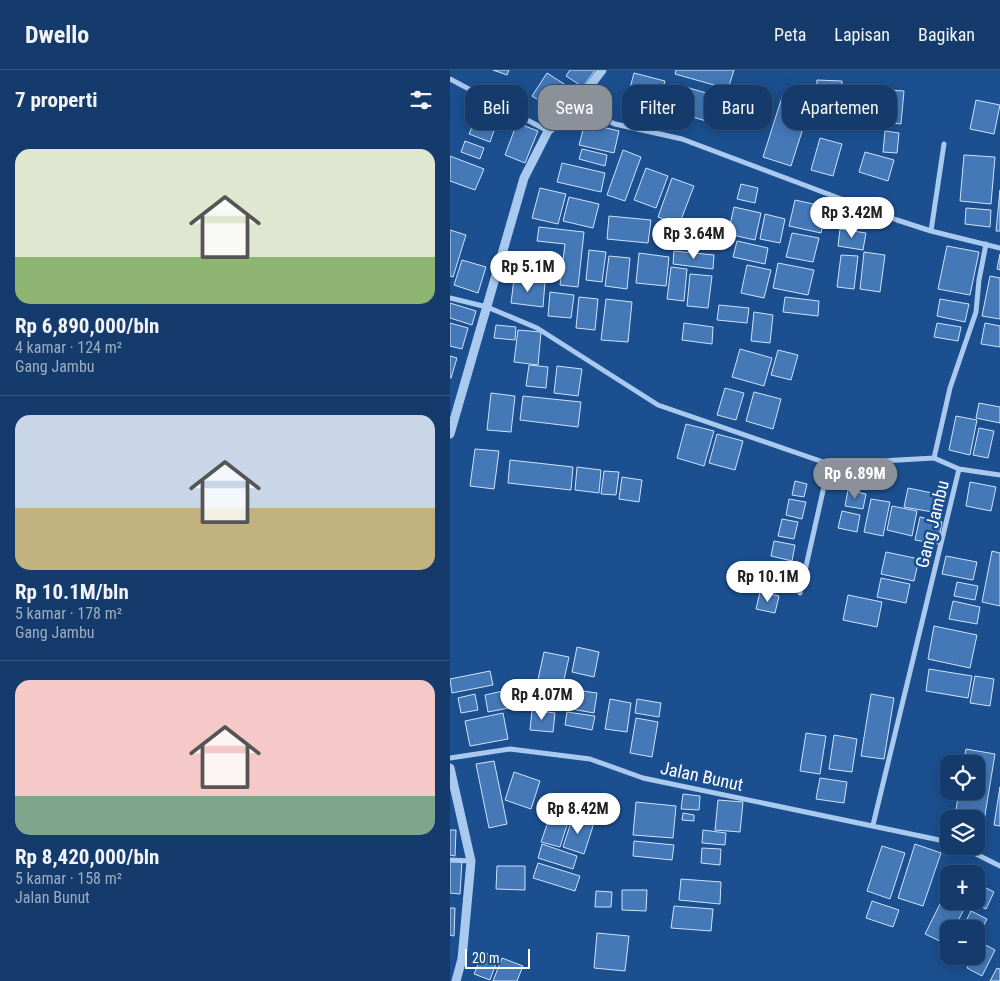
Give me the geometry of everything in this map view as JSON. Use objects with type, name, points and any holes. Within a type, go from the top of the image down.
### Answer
[{"type":"street","points":[[591,85],[602,70]]},
{"type":"street","points":[[450,79],[548,131],[524,178],[450,434]]},
{"type":"street","points":[[612,123],[682,139],[896,220],[1000,248]]},
{"type":"street","points":[[931,230],[944,144]]},
{"type":"street","name":"Gang Jambu","points":[[873,825],[959,470],[934,458],[950,388],[976,312],[979,280],[986,244]]},
{"type":"street","points":[[450,298],[487,307],[537,328],[658,404],[829,464],[934,458]]},
{"type":"street","points":[[800,593],[825,482],[829,473],[829,464]]},
{"type":"street","points":[[959,470],[1000,474]]},
{"type":"street","name":"Jalan Bunut","points":[[450,758],[510,749],[590,759],[643,778],[940,840]]},
{"type":"street","points":[[450,768],[471,861],[462,959],[456,981]]},
{"type":"street","points":[[978,855],[1000,866]]},
{"type":"street","points":[[450,860],[471,861]]},
{"type":"building","points":[[493,70],[509,70],[507,75]]},
{"type":"building","points":[[570,70],[595,70],[584,85],[580,85],[566,76]]},
{"type":"building","points":[[676,70],[734,70],[729,85],[714,85],[675,74]]},
{"type":"building","points":[[547,73],[566,85],[539,85]]},
{"type":"building","points":[[634,73],[665,81],[664,85],[631,85]]},
{"type":"building","points":[[817,80],[842,81],[842,85],[817,85]]},
{"type":"building","points":[[538,87],[538,100],[532,96]]},
{"type":"building","points":[[694,89],[704,92],[704,120],[694,117]]},
{"type":"building","points":[[897,91],[904,91],[901,124],[897,124]]},
{"type":"building","points":[[782,97],[782,130],[802,130],[791,166],[763,157]]},
{"type":"building","points":[[976,100],[1000,105],[994,134],[970,129]]},
{"type":"building","points":[[528,127],[538,131],[525,163],[505,155],[514,130],[528,130]]},
{"type":"building","points":[[471,130],[494,130],[490,142],[469,134]]},
{"type":"building","points":[[583,130],[619,131],[614,153],[579,145]]},
{"type":"building","points":[[885,131],[899,133],[897,153],[883,152]]},
{"type":"building","points":[[820,138],[842,144],[833,176],[811,170]]},
{"type":"building","points":[[465,141],[484,148],[480,159],[461,152]]},
{"type":"building","points":[[582,149],[607,155],[605,166],[579,159]]},
{"type":"building","points":[[623,150],[641,157],[625,201],[607,195]]},
{"type":"building","points":[[865,152],[894,160],[888,181],[859,172]]},
{"type":"building","points":[[964,155],[995,157],[991,204],[960,201]]},
{"type":"building","points":[[450,156],[484,169],[475,190],[450,181]]},
{"type":"building","points":[[562,163],[605,173],[601,192],[557,182]]},
{"type":"building","points":[[646,168],[668,176],[656,208],[634,200]]},
{"type":"building","points":[[672,178],[694,186],[679,225],[658,217]]},
{"type":"building","points":[[741,184],[758,188],[755,203],[737,199]]},
{"type":"building","points":[[540,188],[566,194],[558,224],[532,218]]},
{"type":"building","points":[[1000,190],[1000,231],[996,231]]},
{"type":"building","points":[[569,197],[599,204],[593,228],[563,221]]},
{"type":"building","points":[[795,200],[827,207],[821,233],[789,226]]},
{"type":"building","points":[[734,207],[761,213],[755,240],[728,234]]},
{"type":"building","points":[[966,208],[991,210],[990,227],[965,224]]},
{"type":"building","points":[[765,214],[785,219],[780,243],[760,239]]},
{"type":"building","points":[[609,216],[651,220],[648,243],[607,239]]},
{"type":"building","points":[[539,227],[584,232],[578,287],[560,285],[565,244],[537,241]]},
{"type":"building","points":[[840,229],[866,233],[863,250],[838,246]]},
{"type":"building","points":[[450,230],[466,235],[453,277],[450,276]]},
{"type":"building","points":[[792,233],[819,238],[813,262],[786,257]]},
{"type":"building","points":[[737,241],[768,248],[765,264],[733,257]]},
{"type":"building","points":[[947,246],[979,252],[970,295],[938,289]]},
{"type":"building","points":[[589,250],[606,252],[602,282],[586,280]]},
{"type":"building","points":[[674,251],[714,255],[713,269],[673,264]]},
{"type":"building","points":[[864,252],[885,255],[880,292],[860,289]]},
{"type":"building","points":[[639,253],[669,257],[666,286],[636,283]]},
{"type":"building","points":[[1000,254],[1000,270],[997,269]]},
{"type":"building","points":[[841,255],[858,256],[854,289],[837,287]]},
{"type":"building","points":[[609,256],[630,258],[627,289],[605,286]]},
{"type":"building","points":[[462,260],[486,267],[478,293],[454,285]]},
{"type":"building","points":[[778,263],[814,270],[808,295],[773,288]]},
{"type":"building","points":[[747,265],[771,270],[764,298],[741,293]]},
{"type":"building","points":[[671,267],[687,269],[684,301],[667,299]]},
{"type":"building","points":[[690,274],[712,276],[708,308],[687,306]]},
{"type":"building","points":[[990,276],[1000,278],[1000,319],[982,316]]},
{"type":"building","points":[[514,279],[545,282],[543,307],[511,303]]},
{"type":"building","points":[[550,292],[574,295],[571,318],[548,316]]},
{"type":"building","points":[[579,297],[598,299],[595,330],[576,328]]},
{"type":"building","points":[[785,297],[819,301],[818,316],[783,312]]},
{"type":"building","points":[[606,299],[632,302],[628,342],[601,340]]},
{"type":"building","points":[[940,299],[969,304],[965,322],[937,316]]},
{"type":"building","points":[[450,303],[476,311],[472,325],[450,318]]},
{"type":"building","points":[[719,305],[749,308],[747,323],[717,320]]},
{"type":"building","points":[[754,312],[773,315],[770,343],[751,341]]},
{"type":"building","points":[[450,323],[468,328],[462,349],[450,346]]},
{"type":"building","points":[[684,323],[713,327],[712,344],[682,340]]},
{"type":"building","points":[[937,323],[961,327],[958,341],[934,337]]},
{"type":"building","points":[[985,323],[1000,326],[1000,347],[981,344]]},
{"type":"building","points":[[496,325],[516,327],[515,340],[494,338]]},
{"type":"building","points":[[518,330],[541,332],[538,365],[514,362]]},
{"type":"building","points":[[740,349],[772,358],[764,386],[732,377]]},
{"type":"building","points":[[778,350],[798,355],[791,380],[771,375]]},
{"type":"building","points":[[450,356],[457,358],[451,378],[450,378]]},
{"type":"building","points":[[529,365],[548,367],[546,388],[526,386]]},
{"type":"building","points":[[557,366],[582,369],[578,396],[554,393]]},
{"type":"building","points":[[725,388],[744,393],[736,420],[717,415]]},
{"type":"building","points":[[754,392],[781,399],[773,429],[746,421]]},
{"type":"building","points":[[491,393],[515,396],[511,432],[487,430]]},
{"type":"building","points":[[523,396],[581,402],[578,427],[520,420]]},
{"type":"building","points":[[979,403],[1000,407],[1000,423],[976,418]]},
{"type":"building","points":[[956,416],[977,420],[970,455],[949,450]]},
{"type":"building","points":[[686,424],[714,431],[704,466],[677,458]]},
{"type":"building","points":[[979,428],[994,431],[988,458],[973,455]]},
{"type":"building","points":[[717,434],[743,441],[735,470],[709,463]]},
{"type":"building","points":[[475,449],[499,451],[494,489],[470,486]]},
{"type":"building","points":[[510,460],[573,467],[571,490],[508,483]]},
{"type":"building","points":[[577,467],[601,470],[599,493],[575,490]]},
{"type":"building","points":[[604,471],[619,472],[616,495],[601,494]]},
{"type":"building","points":[[622,477],[642,480],[639,502],[619,499]]},
{"type":"building","points":[[795,481],[807,484],[804,497],[792,495]]},
{"type":"building","points":[[970,482],[996,487],[991,511],[966,506]]},
{"type":"building","points":[[908,488],[942,495],[938,513],[904,507]]},
{"type":"building","points":[[848,490],[866,494],[863,509],[845,506]]},
{"type":"building","points":[[789,499],[806,502],[802,519],[786,515]]},
{"type":"building","points":[[871,499],[890,502],[883,536],[864,532]]},
{"type":"building","points":[[892,506],[917,511],[912,536],[887,530]]},
{"type":"building","points":[[842,511],[860,515],[857,532],[838,528]]},
{"type":"building","points":[[920,517],[942,522],[938,544],[915,540]]},
{"type":"building","points":[[782,519],[798,522],[794,539],[778,536]]},
{"type":"building","points":[[774,541],[795,545],[792,561],[771,556]]},
{"type":"building","points":[[992,551],[1000,553],[1000,606],[982,602]]},
{"type":"building","points":[[886,552],[919,559],[914,581],[881,574]]},
{"type":"building","points":[[946,556],[977,562],[973,580],[942,574]]},
{"type":"building","points":[[766,574],[779,577],[776,593],[763,590]]},
{"type":"building","points":[[881,578],[910,584],[906,603],[877,597]]},
{"type":"building","points":[[957,582],[978,586],[975,600],[954,596]]},
{"type":"building","points":[[760,592],[779,596],[775,613],[756,609]]},
{"type":"building","points":[[848,595],[882,602],[877,627],[843,620]]},
{"type":"building","points":[[953,601],[980,607],[977,624],[949,619]]},
{"type":"building","points":[[934,626],[977,635],[970,668],[928,659]]},
{"type":"building","points":[[577,647],[599,652],[594,677],[572,672]]},
{"type":"building","points":[[544,652],[569,657],[562,689],[537,684]]},
{"type":"building","points":[[929,669],[972,676],[968,698],[926,691]]},
{"type":"building","points":[[490,671],[493,685],[452,693],[450,679]]},
{"type":"building","points":[[975,676],[994,679],[990,706],[970,703]]},
{"type":"building","points":[[516,688],[519,706],[488,712],[485,695]]},
{"type":"building","points":[[569,689],[597,693],[594,713],[566,708]]},
{"type":"building","points":[[475,694],[478,710],[461,713],[458,698]]},
{"type":"building","points":[[871,694],[894,698],[884,759],[861,756]]},
{"type":"building","points":[[610,699],[631,703],[627,732],[605,729]]},
{"type":"building","points":[[637,699],[661,703],[659,717],[635,713]]},
{"type":"building","points":[[532,710],[555,713],[553,732],[530,730]]},
{"type":"building","points":[[567,712],[595,716],[592,730],[565,725]]},
{"type":"building","points":[[503,713],[508,739],[470,746],[465,721]]},
{"type":"building","points":[[636,718],[658,722],[652,757],[630,753]]},
{"type":"building","points":[[806,733],[826,736],[820,774],[800,771]]},
{"type":"building","points":[[834,735],[857,739],[852,772],[829,769]]},
{"type":"building","points":[[966,749],[995,754],[985,815],[985,810],[956,810],[958,800],[985,800],[985,755],[965,755]]},
{"type":"building","points":[[494,761],[507,824],[489,828],[476,764]]},
{"type":"building","points":[[514,772],[540,781],[531,809],[505,800]]},
{"type":"building","points":[[820,778],[847,782],[844,803],[816,799]]},
{"type":"building","points":[[1000,787],[1000,826],[994,825]]},
{"type":"building","points":[[683,794],[700,796],[699,810],[681,809]]},
{"type":"building","points":[[718,800],[743,802],[740,832],[715,830]]},
{"type":"building","points":[[636,802],[676,806],[673,838],[633,835]]},
{"type":"building","points":[[552,810],[570,816],[560,847],[541,842]]},
{"type":"building","points":[[683,813],[694,815],[694,821],[682,820]]},
{"type":"building","points":[[573,816],[594,823],[584,854],[563,847]]},
{"type":"building","points":[[450,830],[456,830],[455,856],[450,855]]},
{"type":"building","points":[[703,830],[726,833],[725,845],[702,843]]},
{"type":"building","points":[[634,841],[674,845],[672,860],[633,856]]},
{"type":"building","points":[[542,844],[577,856],[573,869],[538,858]]},
{"type":"building","points":[[915,844],[940,853],[923,906],[898,898]]},
{"type":"building","points":[[882,846],[905,853],[890,899],[867,891]]},
{"type":"building","points":[[702,848],[721,849],[720,865],[701,863]]},
{"type":"building","points":[[450,861],[462,861],[460,894],[450,893]]},
{"type":"building","points":[[538,863],[580,876],[575,891],[533,878]]},
{"type":"building","points":[[497,866],[525,866],[525,890],[496,889]]},
{"type":"building","points":[[681,879],[721,882],[720,904],[679,900]]},
{"type":"building","points":[[985,888],[994,892],[985,908]]},
{"type":"building","points":[[622,890],[647,890],[646,911],[622,910]]},
{"type":"building","points":[[596,891],[612,892],[611,907],[595,907]]},
{"type":"building","points":[[872,901],[899,910],[893,927],[866,918]]},
{"type":"building","points":[[940,904],[940,910],[964,910],[958,920],[940,920],[940,941],[925,934]]},
{"type":"building","points":[[674,906],[713,909],[711,931],[671,928]]},
{"type":"building","points":[[450,908],[455,908],[454,936],[450,935]]},
{"type":"building","points":[[971,911],[987,919],[985,923],[985,920],[966,920]]},
{"type":"building","points":[[597,933],[629,936],[625,971],[594,968]]},
{"type":"building","points":[[985,945],[995,950],[982,976],[967,968],[968,965],[985,965]]},
{"type":"building","points":[[483,952],[498,958],[490,980],[474,974]]},
{"type":"building","points":[[502,958],[523,966],[517,981],[493,981]]},
{"type":"building","points":[[997,968],[1000,969],[1000,981],[990,981]]}]
